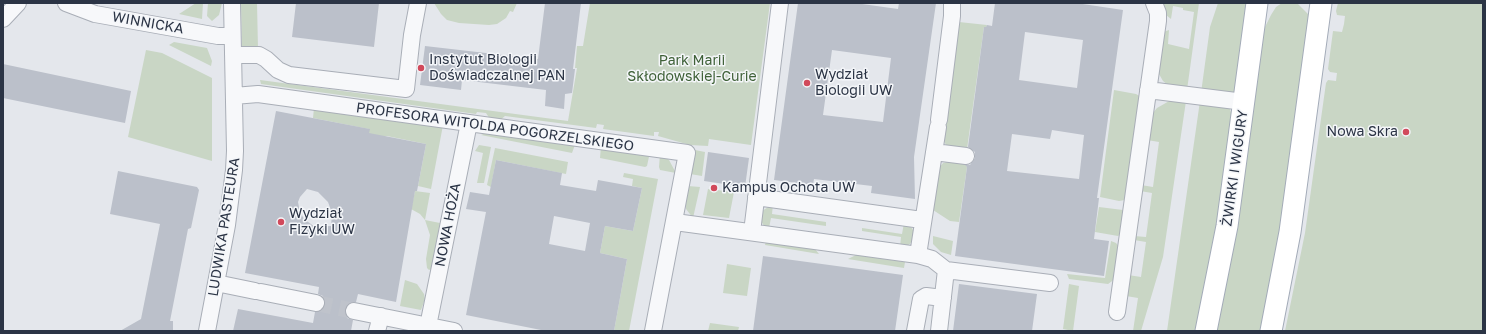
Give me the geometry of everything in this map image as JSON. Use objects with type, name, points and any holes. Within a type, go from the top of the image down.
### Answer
[{"type":"main road","name":"ŻWIRKI I WIGURY","points":[[1206,331],[1226,232],[1257,3]]},
{"type":"main road","points":[[1271,331],[1290,232],[1321,3]]},
{"type":"street","points":[[3,19],[18,3]]},
{"type":"street","name":"WINNICKA","points":[[66,3],[95,14],[218,36],[232,36]]},
{"type":"street","name":"LUDWIKA PASTEURA","points":[[207,331],[227,225],[234,170],[232,3]]},
{"type":"street","points":[[233,55],[260,56],[278,70],[289,75],[406,89],[412,35],[418,3]]},
{"type":"street","points":[[752,232],[780,3]]},
{"type":"street","points":[[918,255],[922,220],[926,206],[938,124],[952,16],[952,3]]},
{"type":"street","points":[[1118,312],[1158,21],[1158,13],[1154,3]]},
{"type":"street","points":[[1148,90],[1244,102]]},
{"type":"street","name":"PROFESORA WITOLDA POGORZELSKIEGO","points":[[234,96],[258,94],[687,153],[675,222]]},
{"type":"street","name":"NOWA HOŻA","points":[[428,326],[469,123]]},
{"type":"street","points":[[934,152],[966,156]]},
{"type":"street","points":[[756,197],[922,220]]},
{"type":"street","points":[[653,331],[675,222],[918,255],[932,259],[946,270],[1050,283]]},
{"type":"street","points":[[939,331],[946,270]]},
{"type":"street","points":[[216,283],[316,303]]},
{"type":"street","points":[[915,331],[921,299],[926,296],[943,298]]},
{"type":"street","points":[[354,311],[379,323],[428,326],[454,331]]},
{"type":"green space","points":[[196,3],[203,3],[202,19],[179,14]]},
{"type":"green space","points":[[208,3],[222,3],[219,15],[212,21],[207,16]]},
{"type":"green space","points":[[241,3],[257,3],[258,49],[242,46]]},
{"type":"green space","points":[[434,3],[517,3],[513,12],[510,11],[506,18],[497,24],[489,25],[459,23],[447,20]]},
{"type":"green space","name":"Park Marii Skłodowskiej-Curie","points":[[590,3],[770,3],[751,145],[709,139],[708,146],[690,145],[658,136],[659,132],[654,132],[654,136],[603,129],[604,125],[597,124],[596,128],[505,116],[499,121],[490,119],[486,113],[477,112],[476,114],[261,84],[260,80],[568,121],[577,68],[575,68],[577,46],[583,46]]},
{"type":"green space","points":[[1162,3],[1199,3],[1187,90],[1169,86],[1163,81],[1159,74],[1158,65],[1162,34],[1166,31],[1169,30],[1168,44],[1189,49],[1194,12],[1173,6],[1171,19],[1166,15]]},
{"type":"green space","points":[[1218,3],[1247,3],[1236,89],[1234,93],[1201,93],[1210,27]]},
{"type":"green space","points":[[1282,3],[1298,4],[1309,15],[1282,234],[1262,331],[1216,331],[1234,241],[1265,27],[1276,7]]},
{"type":"green space","name":"Nowa Skra","points":[[1338,3],[1483,3],[1483,331],[1285,331],[1305,233],[1326,83],[1328,80],[1336,81],[1337,73],[1330,72],[1328,69],[1333,31],[1342,32],[1344,24],[1345,16],[1337,15],[1336,11]]},
{"type":"green space","points":[[959,22],[987,25],[984,27],[967,149],[946,145],[943,139]]},
{"type":"green space","points":[[174,42],[207,48],[212,61],[211,66],[169,45]]},
{"type":"green space","points":[[146,50],[162,53],[212,78],[212,161],[128,137]]},
{"type":"green space","points":[[1114,90],[1136,94],[1141,97],[1125,200],[1119,201],[1100,197]]},
{"type":"green space","points":[[1171,100],[1186,101],[1163,257],[1141,331],[1133,331],[1138,298],[1126,296],[1128,275],[1141,277],[1146,242],[1134,240],[1134,236],[1146,237],[1152,193],[1140,191],[1141,185],[1153,187],[1159,142],[1147,140],[1152,114],[1157,108]]},
{"type":"green space","points":[[1200,101],[1229,107],[1232,115],[1213,250],[1195,331],[1167,331]]},
{"type":"green space","points":[[314,108],[443,125],[431,189],[418,186],[426,144],[387,136],[367,142],[369,129],[313,118]]},
{"type":"green space","points":[[488,132],[576,142],[572,153],[481,135]]},
{"type":"green space","points":[[479,145],[491,147],[484,183],[477,183],[483,153],[475,151]]},
{"type":"green space","points":[[601,146],[650,152],[647,166],[645,167],[600,158]]},
{"type":"green space","points":[[495,148],[568,162],[566,174],[496,160],[491,187],[487,185]]},
{"type":"green space","points":[[695,150],[705,152],[702,176],[690,174]]},
{"type":"green space","points":[[660,154],[669,160],[676,173],[660,170]]},
{"type":"green space","points":[[948,162],[965,164],[967,167],[959,222],[950,221],[933,210],[939,168],[943,163]]},
{"type":"green space","points":[[624,173],[658,179],[629,331],[614,331],[627,259],[600,253],[605,226],[633,231],[642,188],[632,186],[633,179],[623,177]]},
{"type":"green space","points":[[688,186],[700,187],[693,218],[686,209],[685,202]]},
{"type":"green space","points":[[708,189],[734,192],[729,218],[703,215]]},
{"type":"green space","points":[[415,191],[430,193],[425,220],[420,214],[411,209]]},
{"type":"green space","points":[[773,204],[772,214],[826,222],[826,226],[771,218],[769,228],[765,227],[760,220],[762,211]]},
{"type":"green space","points":[[1099,207],[1123,210],[1122,233],[1118,236],[1095,232]]},
{"type":"green space","points":[[425,220],[440,223],[431,269],[429,270],[427,268],[426,259],[430,235]]},
{"type":"green space","points":[[904,223],[912,228],[915,235],[910,244],[905,247],[900,247],[901,237],[862,231],[862,228],[902,234]]},
{"type":"green space","points":[[933,236],[953,241],[951,255],[941,252],[933,244]]},
{"type":"green space","points":[[766,241],[815,249],[819,254],[765,245]]},
{"type":"green space","points":[[1111,241],[1116,243],[1120,248],[1115,279],[1108,284],[1069,279],[1067,274],[1105,278]]},
{"type":"green space","points":[[856,255],[905,262],[904,268],[848,259]]},
{"type":"green space","points":[[727,264],[751,268],[747,296],[723,293]]},
{"type":"green space","points":[[405,280],[417,284],[424,294],[425,299],[421,310],[400,306]]},
{"type":"green space","points":[[1069,284],[1079,286],[1073,331],[1063,329]]},
{"type":"green space","points":[[710,323],[739,327],[738,331],[708,331]]},
{"type":"building","points":[[296,3],[379,3],[374,47],[292,37]]},
{"type":"building","points":[[545,3],[581,3],[573,69],[575,69],[572,93],[565,94],[564,109],[545,106],[546,90],[462,80],[461,90],[420,85],[425,46],[538,59]]},
{"type":"building","name":"Wydział Biologii UW","points":[[798,3],[855,3],[898,9],[899,3],[936,3],[914,157],[915,199],[871,193],[872,186],[814,179],[813,185],[774,180]],"holes":[[[832,50],[891,58],[883,122],[823,115]]]},
{"type":"building","points":[[995,3],[1076,3],[1123,10],[1097,198],[1099,198],[1094,239],[1109,241],[1104,276],[955,256],[967,167],[965,165],[970,165],[975,158],[975,152],[968,147],[984,27],[987,25],[992,26]],"holes":[[[1025,32],[1083,40],[1077,88],[1019,80]],[[1052,130],[1084,135],[1079,179],[1007,171],[1012,134],[1050,139]]]},
{"type":"building","points":[[3,64],[131,91],[125,123],[3,98]]},
{"type":"building","name":"Wydział Fizyki UW","points":[[276,111],[370,129],[369,133],[426,144],[417,191],[415,191],[396,302],[358,294],[356,302],[347,304],[345,310],[347,318],[353,320],[351,331],[233,331],[238,309],[313,323],[315,312],[323,310],[325,304],[323,296],[318,294],[319,287],[245,273]],"holes":[[[307,189],[318,192],[328,202],[332,213],[331,226],[315,227],[304,219],[300,212],[298,202],[300,197]]]},
{"type":"building","points":[[708,152],[749,158],[745,187],[704,181]]},
{"type":"building","points":[[496,160],[562,173],[560,185],[596,191],[598,180],[642,188],[633,231],[605,226],[600,253],[627,259],[614,331],[546,331],[466,315],[486,212],[466,209],[470,192],[489,195]],"holes":[[[554,216],[590,223],[585,251],[549,244]]]},
{"type":"building","points":[[118,171],[197,187],[199,190],[191,228],[188,229],[170,321],[173,321],[173,331],[120,331],[141,319],[160,224],[110,214]]},
{"type":"building","points":[[763,256],[903,275],[895,331],[753,331]]},
{"type":"building","points":[[959,284],[1037,294],[1032,331],[953,331]]},
{"type":"tunnel","points":[[316,303],[354,311]]},
{"type":"place","name":"Instytut Biologii Doświadczalnej PAN","points":[[421,68]]},
{"type":"place","name":"Wydział Biologii UW","points":[[807,83]]},
{"type":"place","name":"Nowa Skra","points":[[1406,132]]},
{"type":"place","name":"Kampus Ochota UW","points":[[714,188]]},
{"type":"place","name":"Wydział Fizyki UW","points":[[281,222]]}]
